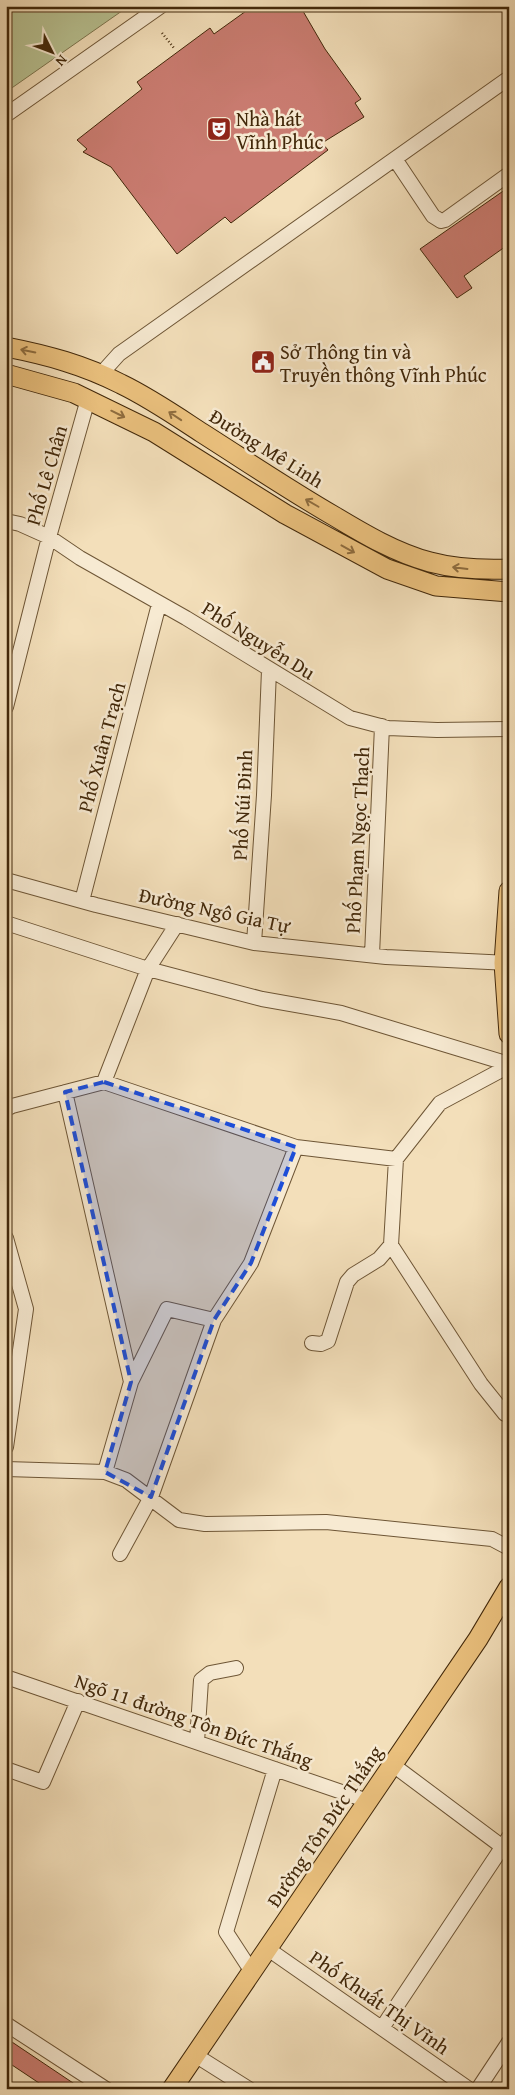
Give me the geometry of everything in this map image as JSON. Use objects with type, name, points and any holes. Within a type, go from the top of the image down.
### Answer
[{"type":"main road","name":"Đường Mê Linh","points":[[6,347],[71,362],[101,374],[162,407],[298,495],[380,541],[428,561],[446,566],[482,570],[509,569]]},
{"type":"main road","points":[[6,374],[66,390],[88,399],[170,441],[285,514],[387,570],[436,586],[509,592]]},
{"type":"main road","points":[[509,890],[506,963],[509,1034]]},
{"type":"main road","name":"Đường Tôn Đức Thắng","points":[[172,2089],[478,1639],[509,1587]]},
{"type":"street","points":[[6,115],[161,6]]},
{"type":"street","points":[[101,374],[119,354],[508,80]]},
{"type":"street","points":[[394,159],[434,216],[441,220],[444,220],[509,174]]},
{"type":"street","name":"Phố Lê Chân","points":[[6,707],[49,536],[88,399]]},
{"type":"street","name":"Phố Nguyễn Du","points":[[6,521],[20,524],[49,536],[80,558],[350,718],[382,726],[437,730],[509,729]]},
{"type":"street","name":"Phố Xuân Trạch","points":[[82,901],[159,604]]},
{"type":"street","name":"Phố Núi Đinh","points":[[254,943],[264,795],[268,670]]},
{"type":"street","name":"Phố Phạm Ngọc Thạch","points":[[372,955],[382,726]]},
{"type":"street","name":"Đường Ngô Gia Tự","points":[[6,880],[82,901],[254,943],[372,955],[506,963]]},
{"type":"street","points":[[6,923],[148,969],[262,999],[341,1013],[509,1065]]},
{"type":"street","points":[[104,1082],[148,969],[177,924]]},
{"type":"street","points":[[312,1343],[321,1344],[328,1341],[347,1282],[353,1275],[380,1259],[391,1245],[396,1159],[440,1103],[509,1065]]},
{"type":"street","points":[[6,1109],[104,1082],[296,1147],[396,1159]]},
{"type":"street","points":[[65,1092],[131,1382]]},
{"type":"street","points":[[120,1554],[150,1497],[214,1320],[251,1263],[296,1147]]},
{"type":"street","points":[[6,1238],[26,1309],[6,1447]]},
{"type":"street","points":[[391,1245],[481,1384],[505,1414],[509,1415]]},
{"type":"street","points":[[105,1472],[131,1382],[167,1309],[214,1320]]},
{"type":"street","points":[[6,1469],[105,1472],[126,1480],[179,1520],[205,1524],[326,1522],[362,1525],[492,1539],[509,1548]]},
{"type":"street","points":[[197,1742],[201,1680],[210,1673],[236,1668]]},
{"type":"street","name":"Ngõ 11 đường Tôn Đức Thắng","points":[[6,1677],[368,1801]]},
{"type":"street","points":[[6,1769],[43,1782],[78,1702]]},
{"type":"street","points":[[382,2028],[507,1845],[393,1765]]},
{"type":"street","points":[[252,1972],[226,1932],[275,1769]]},
{"type":"street","name":"Phố Khuất Thị Vĩnh","points":[[268,1949],[469,2089]]},
{"type":"street","points":[[6,2024],[106,2089]]},
{"type":"street","points":[[478,2089],[509,2042]]},
{"type":"street","points":[[195,2055],[249,2089]]},
{"type":"path","points":[[162,33],[174,48]]},
{"type":"highlighted area","points":[[104,1082],[296,1147],[251,1263],[214,1320],[151,1497],[105,1472],[131,1382],[65,1092]]},
{"type":"green space","points":[[6,6],[129,6],[6,92]]},
{"type":"building","name":"Nhà hát Vĩnh Phúc","points":[[253,6],[300,6],[325,49],[361,99],[355,103],[364,117],[322,143],[328,150],[231,223],[225,217],[177,254],[111,167],[83,152],[87,149],[77,140],[142,89],[137,82],[210,28],[214,34]]},
{"type":"building","points":[[509,187],[509,244],[464,276],[472,288],[457,298],[420,249]]},
{"type":"building","points":[[6,2038],[82,2089],[48,2089],[6,2061]]},
{"type":"place","name":"Nhà hát Vĩnh Phúc","points":[[219,129]]},
{"type":"place","name":"Sở Thông tin và Truyền thông Vĩnh Phúc","points":[[263,362]]}]
